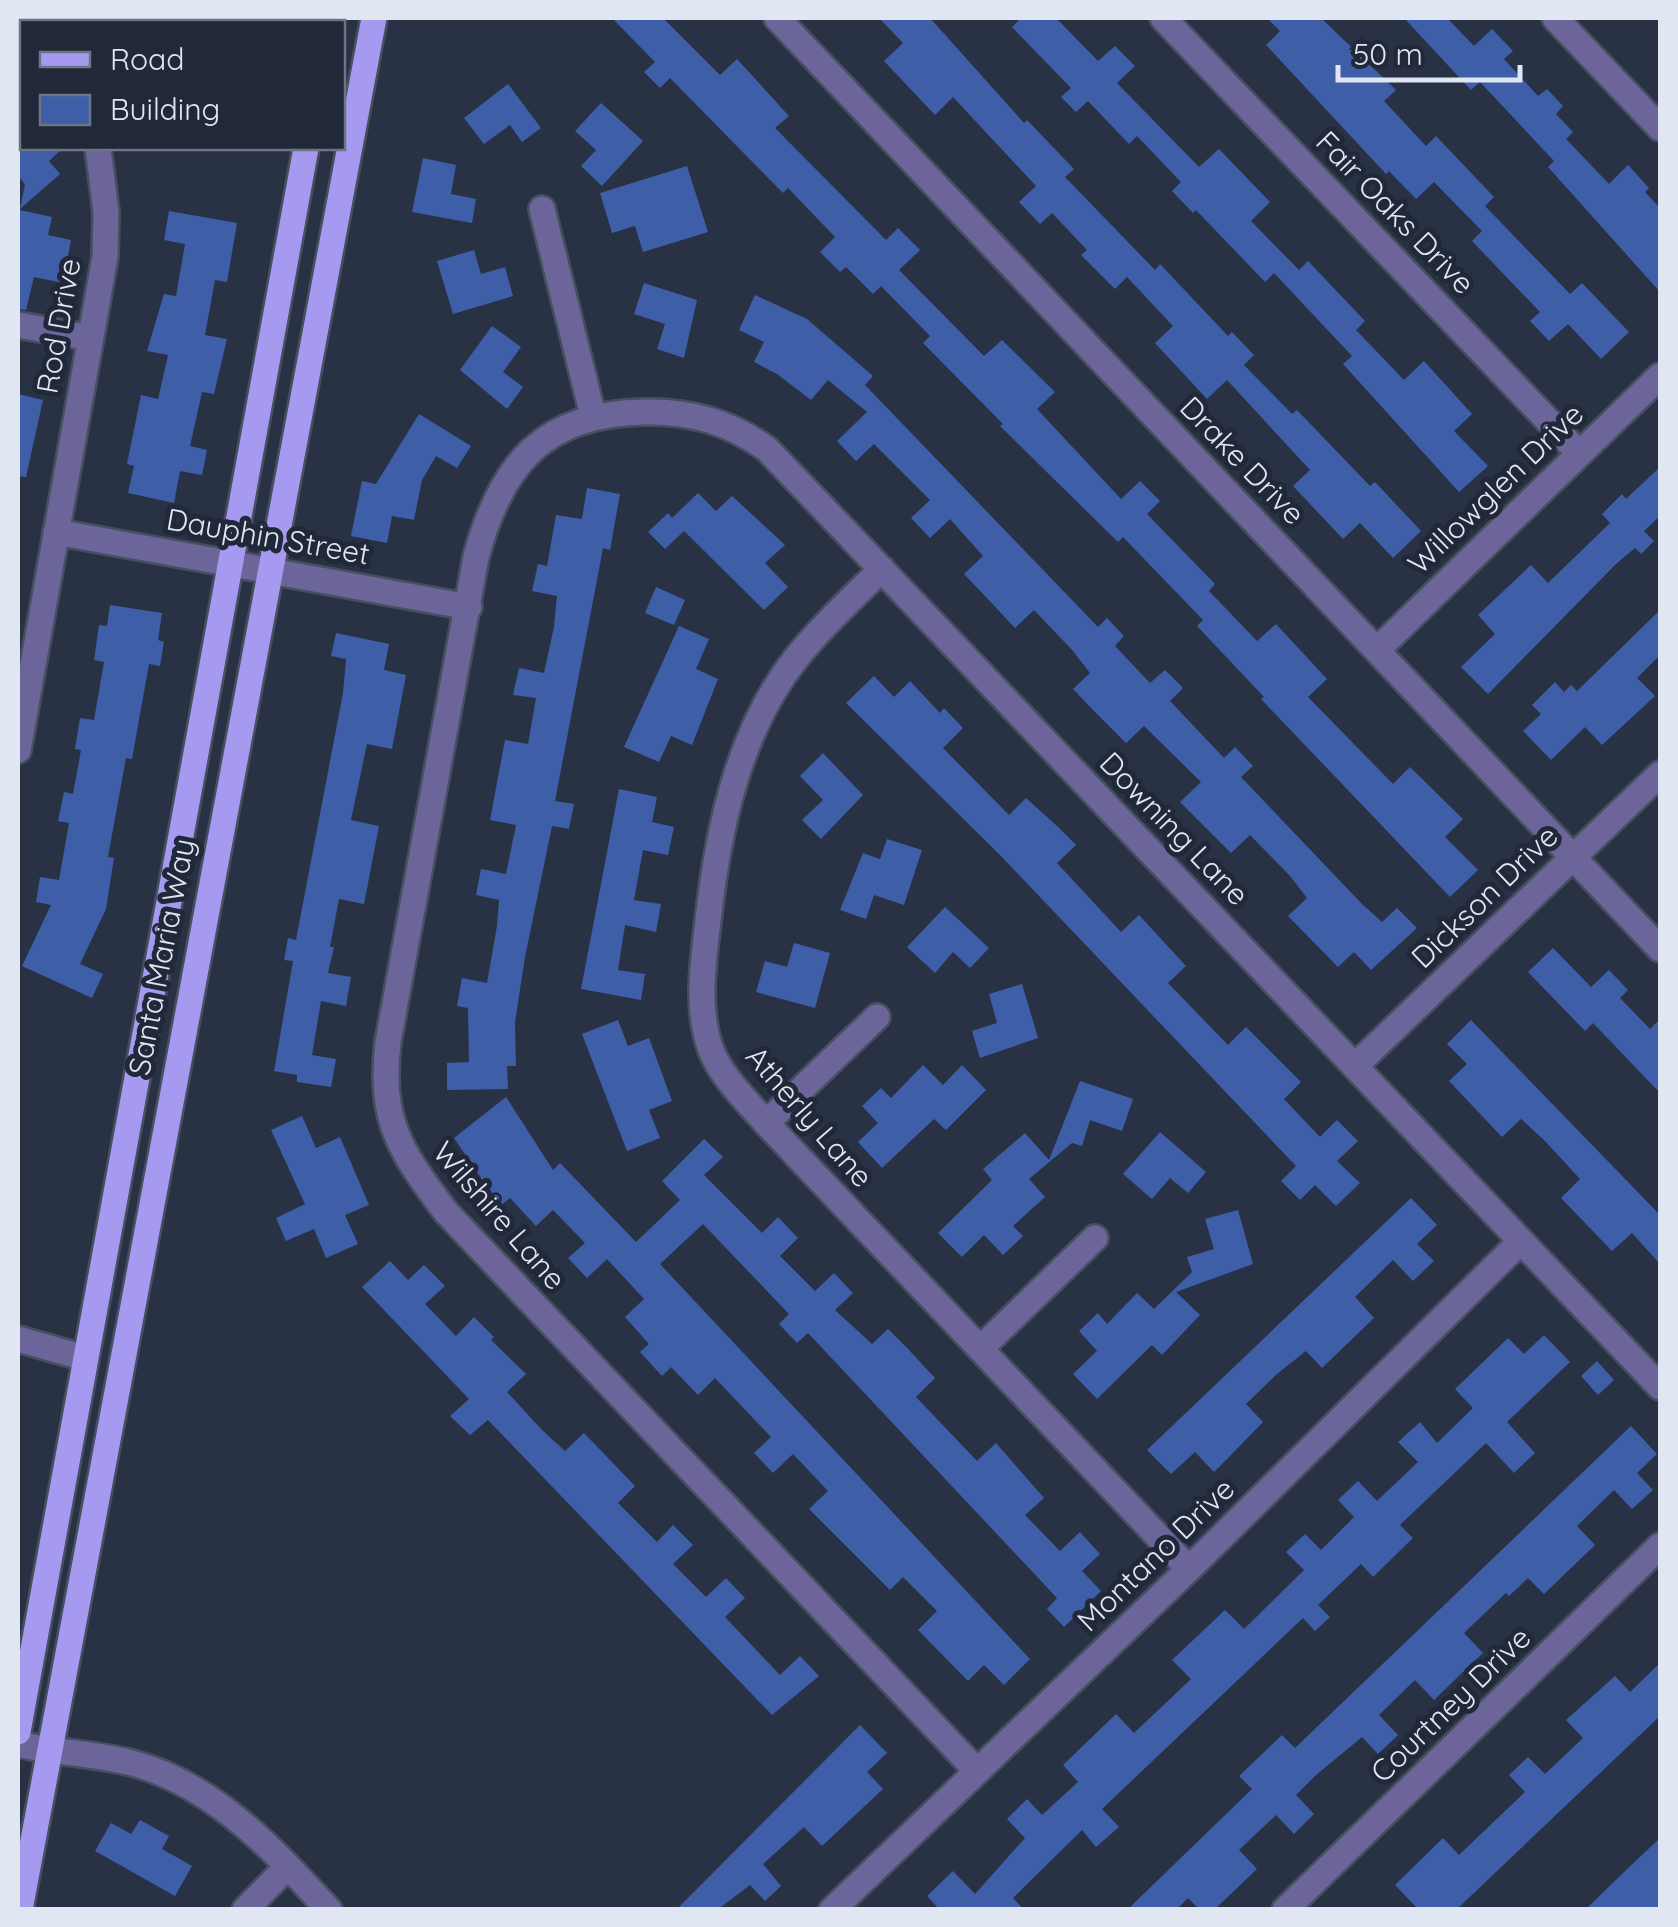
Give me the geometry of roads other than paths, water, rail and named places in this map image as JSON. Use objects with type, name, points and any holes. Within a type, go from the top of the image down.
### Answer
[{"type":"main road","name":"Santa Maria Way","points":[[20,1910],[374,18]]},
{"type":"main road","name":"Santa Maria Way","points":[[18,1732],[306,150]]},
{"type":"street","name":"Drake Drive","points":[[777,18],[1660,949]]},
{"type":"street","name":"Fair Oaks Drive","points":[[1164,18],[1579,453]]},
{"type":"street","points":[[1555,18],[1660,128]]},
{"type":"street","name":"Rod Drive","points":[[18,750],[24,675],[56,532],[104,257],[106,212],[98,150]]},
{"type":"street","points":[[542,209],[593,416]]},
{"type":"street","points":[[18,326],[91,338]]},
{"type":"street","name":"Willowglen Drive","points":[[1377,650],[1660,376]]},
{"type":"street","name":"Downing Lane","points":[[593,416],[668,412],[737,427],[767,448],[1660,1387]]},
{"type":"street","name":"Wilshire Lane","points":[[593,416],[553,431],[524,456],[504,483],[484,528],[385,1061],[388,1119],[404,1157],[460,1227],[977,1772]]},
{"type":"street","name":"Dauphin Street","points":[[56,532],[469,607]]},
{"type":"street","name":"Atherly Lane","points":[[882,569],[795,659],[764,708],[739,764],[714,862],[702,978],[711,1050],[723,1072],[766,1124],[1190,1569]]},
{"type":"street","name":"Dickson Drive","points":[[1355,1066],[1660,774]]},
{"type":"street","points":[[766,1124],[877,1016]]},
{"type":"street","points":[[980,1349],[1096,1238]]},
{"type":"street","name":"Montano Drive","points":[[832,1910],[1190,1569],[1520,1242]]},
{"type":"street","points":[[18,1339],[85,1358]]},
{"type":"street","name":"Courtney Drive","points":[[1285,1910],[1660,1546]]},
{"type":"street","points":[[18,1744],[135,1764],[189,1785],[224,1808],[328,1910]]},
{"type":"street","points":[[245,1910],[287,1868]]}]
